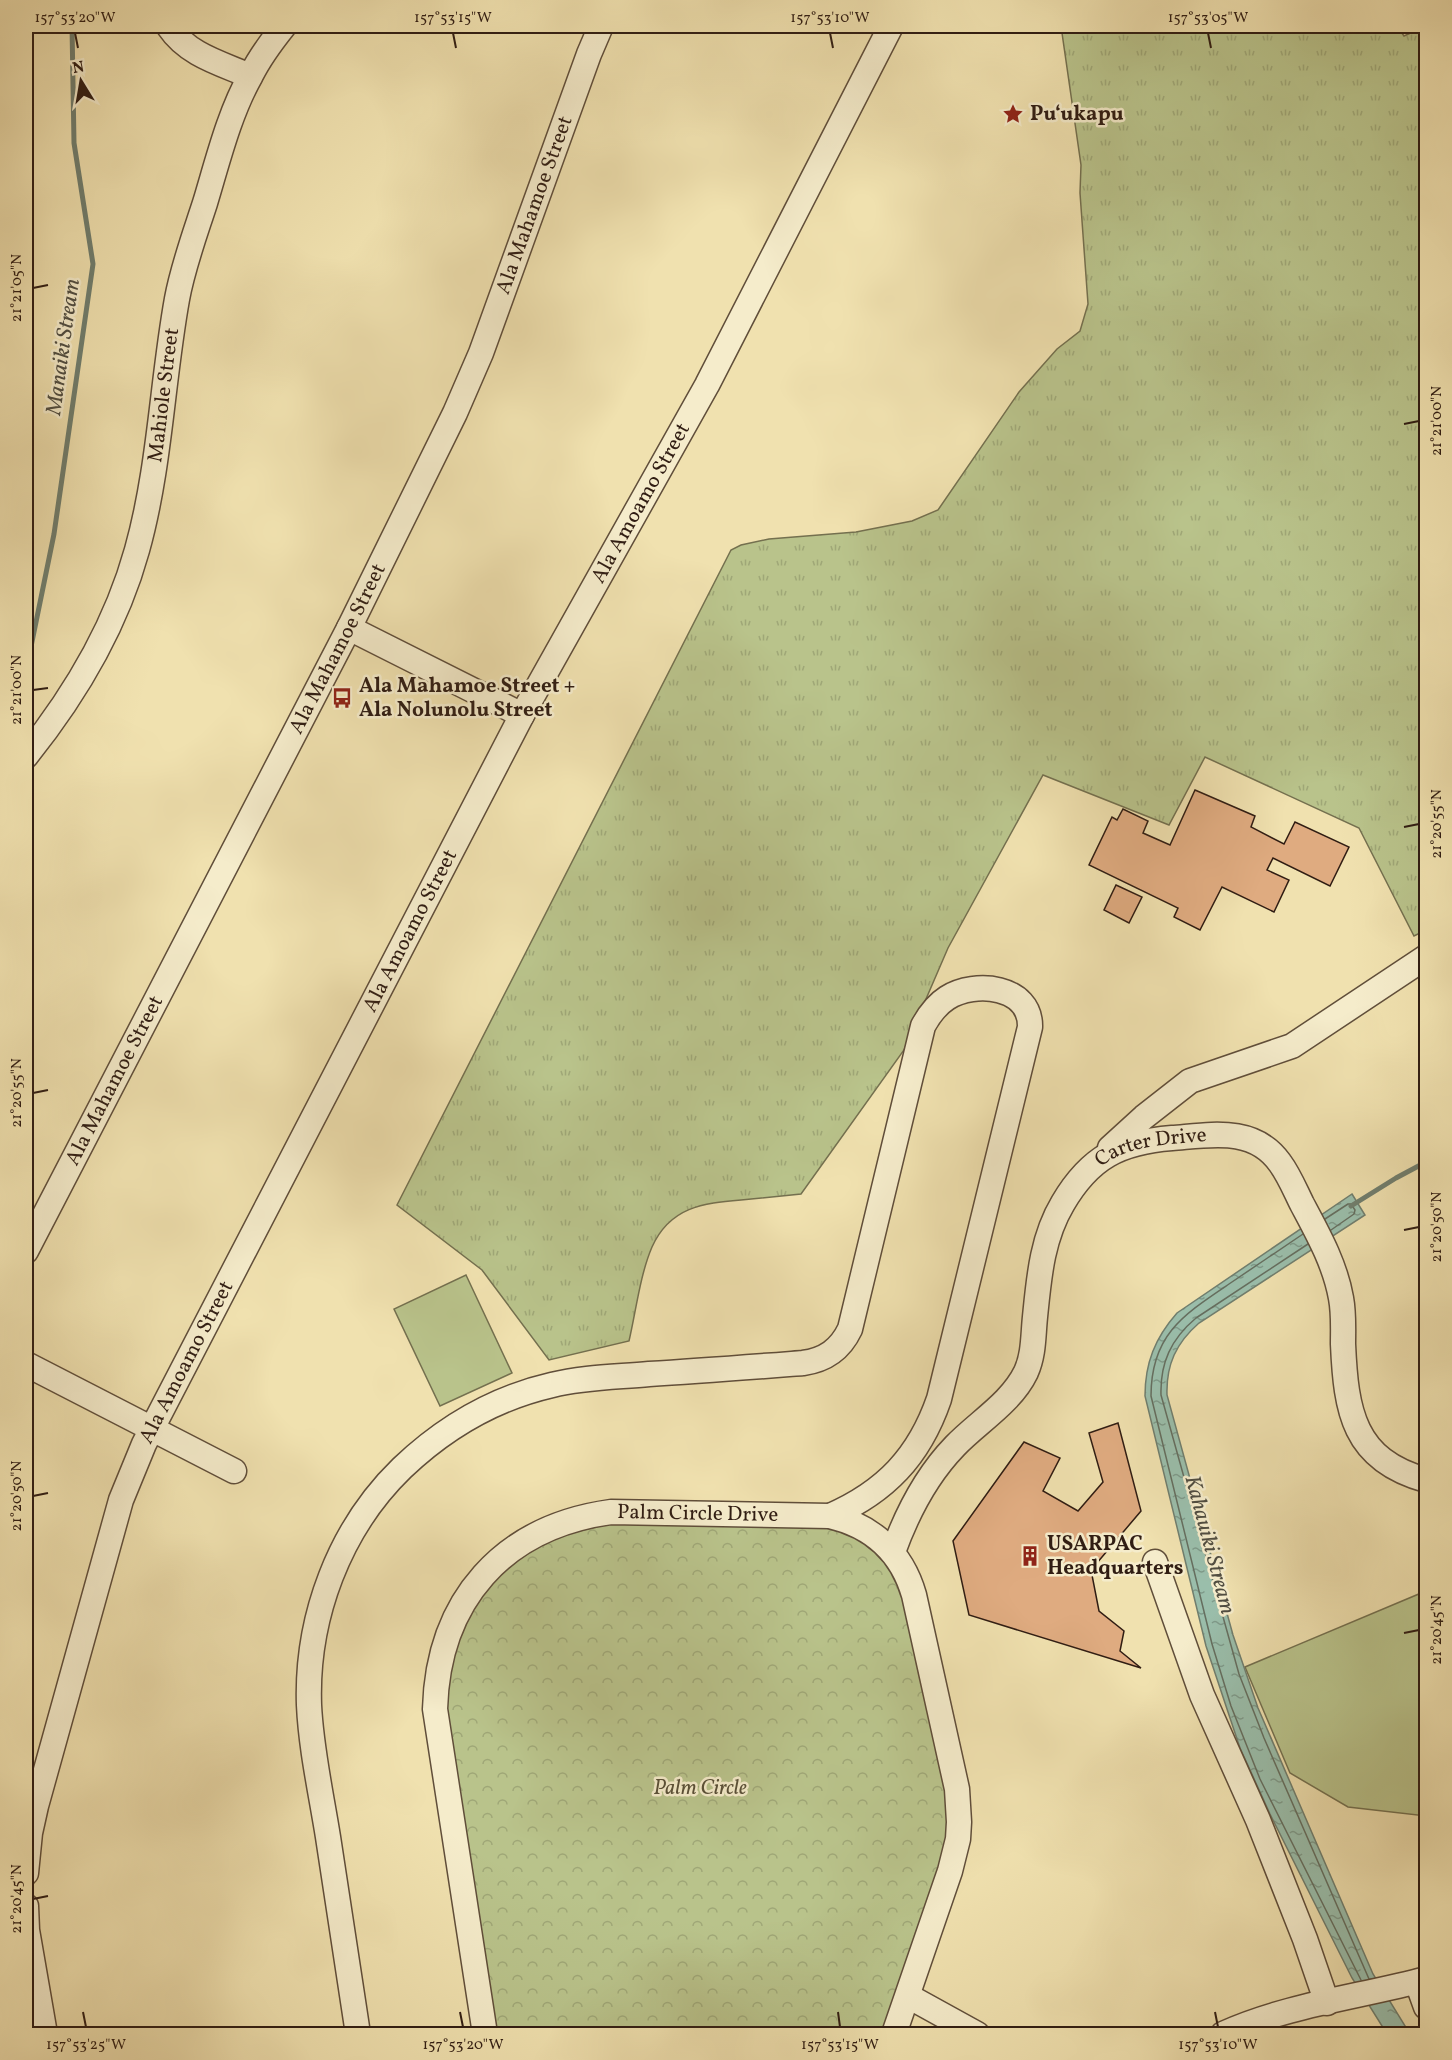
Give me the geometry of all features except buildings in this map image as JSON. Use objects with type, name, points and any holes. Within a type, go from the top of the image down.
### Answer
[{"type":"street","name":"Mahiole Street","points":[[26,756],[48,728],[89,664],[125,588],[149,502],[177,297],[186,263],[228,127],[250,76],[284,26]]},
{"type":"street","name":"Ala Mahamoe Street","points":[[26,1251],[349,628],[455,413],[481,353],[601,26]]},
{"type":"street","name":"Ala Amoamo Street","points":[[26,1873],[30,1833],[36,1806],[121,1500],[139,1454],[522,715],[707,385],[891,26]]},
{"type":"street","points":[[169,27],[182,43],[198,55],[250,76]]},
{"type":"street","points":[[349,628],[522,715]]},
{"type":"street","points":[[1097,1160],[1161,1104],[1196,1079],[1292,1046],[1426,957]]},
{"type":"street","points":[[358,2034],[309,1705],[312,1648],[317,1620],[328,1584],[347,1540],[378,1495],[414,1457],[456,1425],[502,1401],[527,1392],[578,1380],[803,1363],[833,1353],[841,1345],[850,1329],[923,1026],[937,1006],[957,993],[979,988],[995,990],[1020,1000],[1029,1014],[1030,1027],[939,1399],[925,1434],[904,1465],[862,1500],[830,1516]]},
{"type":"street","points":[[1161,1104],[1175,1138]]},
{"type":"street","name":"Carter Drive","points":[[893,1552],[912,1506],[924,1485],[953,1448],[988,1417],[1021,1381],[1032,1352],[1040,1269],[1048,1236],[1061,1205],[1071,1189],[1097,1160],[1114,1150],[1134,1144],[1175,1138],[1224,1133],[1243,1137],[1261,1145],[1281,1163],[1324,1245],[1337,1278],[1341,1296],[1346,1394],[1354,1422],[1360,1434],[1379,1456],[1401,1471],[1426,1480]]},
{"type":"street","points":[[26,1364],[234,1471]]},
{"type":"street","points":[[904,1465],[924,1485]]},
{"type":"street","name":"Palm Circle Drive","points":[[485,2034],[435,1709],[438,1668],[454,1619],[470,1593],[498,1562],[531,1537],[570,1520],[611,1512],[830,1516],[850,1521],[869,1530],[893,1552],[910,1579],[959,1806],[958,1839],[955,1855],[894,2034]]},
{"type":"street","points":[[1155,1562],[1202,1695],[1258,1820],[1305,1939],[1327,2003]]},
{"type":"street","points":[[26,1906],[27,1930],[45,2034]]},
{"type":"street","points":[[1223,2034],[1289,2012],[1413,1983],[1426,2007]]},
{"type":"street","points":[[908,1996],[977,2034]]},
{"type":"green space","points":[[1061,26],[1397,26],[1404,36],[1426,26],[1426,930],[1414,936],[1359,828],[1205,757],[1169,825],[1043,775],[948,948],[904,1050],[801,1194],[714,1203],[678,1215],[659,1234],[652,1247],[641,1281],[629,1341],[549,1360],[482,1270],[397,1205],[731,550],[741,545],[769,539],[856,532],[912,521],[938,510],[1019,392],[1057,349],[1080,331],[1088,304],[1080,193],[1081,165]]},
{"type":"green space","points":[[466,1275],[512,1373],[440,1406],[394,1309]]},
{"type":"green space","name":"Palm Circle","points":[[612,1523],[803,1526],[841,1529],[875,1548],[900,1583],[947,1791],[949,1822],[945,1853],[882,2034],[496,2034],[445,1708],[448,1670],[468,1615],[491,1583],[520,1557],[554,1537]]},
{"type":"green space","points":[[1426,1591],[1426,1816],[1348,1807],[1290,1773],[1245,1667]]},
{"type":"water","points":[[1352,1194],[1365,1215],[1199,1323],[1184,1338],[1174,1355],[1168,1374],[1167,1395],[1233,1635],[1258,1708],[1373,1974],[1410,2034],[1387,2034],[1352,1978],[1270,1814],[1240,1748],[1206,1646],[1145,1396],[1145,1384],[1153,1351],[1169,1322],[1177,1313]]},
{"type":"waterway","name":"Manaiki Stream","points":[[26,671],[54,534],[93,264],[74,143],[72,26]]},
{"type":"waterway","name":"Kahauiki Stream","points":[[1351,1206],[1426,1162]]},
{"type":"place","name":"Puʻukapu","points":[[1013,114]]},
{"type":"place","name":"Ala Mahamoe Street + Ala Nolunolu Street","points":[[342,698]]},
{"type":"place","name":"USARPAC Headquarters","points":[[1030,1556]]}]
